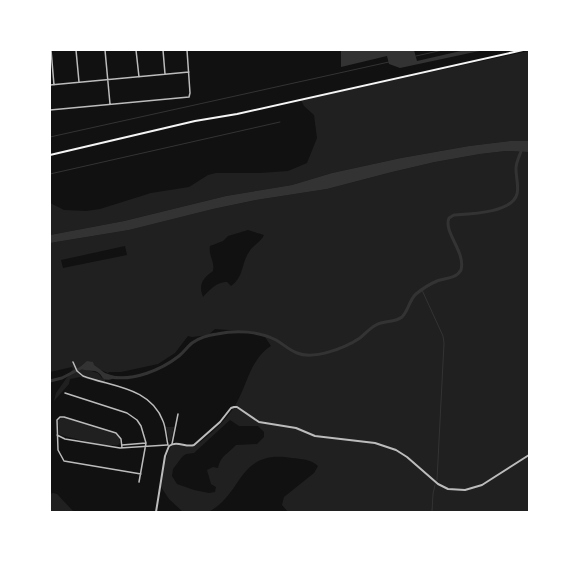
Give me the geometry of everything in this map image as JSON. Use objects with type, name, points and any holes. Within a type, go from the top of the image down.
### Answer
[{"type":"main road","points":[[50,155],[195,121],[237,114],[524,50]]},
{"type":"street","points":[[51,50],[54,85]]},
{"type":"street","points":[[76,50],[78,82]]},
{"type":"street","points":[[105,50],[110,104]]},
{"type":"street","points":[[136,50],[138,77]]},
{"type":"street","points":[[163,50],[165,74]]},
{"type":"street","points":[[50,110],[189,97],[187,50]]},
{"type":"street","points":[[50,85],[189,72]]},
{"type":"street","points":[[73,362],[77,370],[83,376],[136,392],[148,399],[163,421],[169,445],[165,456],[156,512]]},
{"type":"street","points":[[65,393],[131,415],[141,426],[146,447],[139,482]]},
{"type":"street","points":[[57,435],[65,439],[122,448],[172,444],[190,446],[194,445],[220,422],[231,408],[236,406],[259,422],[296,428],[315,436],[374,443],[396,450],[407,456],[438,484],[448,489],[465,490],[482,485],[529,455]]},
{"type":"street","points":[[172,444],[178,414]]},
{"type":"street","points":[[122,448],[120,437],[116,433],[64,417],[57,420],[58,450],[64,462],[141,474]]},
{"type":"street","points":[[122,445],[146,443]]},
{"type":"shaded area","points":[[341,50],[414,50],[417,61],[465,50],[484,50],[400,68],[389,64],[387,56],[341,67]]},
{"type":"shaded area","points":[[529,51],[529,141],[510,141],[469,146],[401,158],[332,173],[292,185],[226,196],[124,221],[50,235],[50,203],[64,210],[86,211],[100,209],[151,193],[189,187],[208,175],[216,173],[260,173],[288,171],[307,163],[317,138],[314,115],[304,106],[301,100]]},
{"type":"shaded area","points":[[510,141],[529,141],[529,152],[506,151],[435,162],[327,189],[256,200],[129,230],[50,243],[50,235],[124,221],[226,196],[292,185],[332,173],[401,158],[469,146]]},
{"type":"shaded area","points":[[506,151],[529,152],[529,512],[288,512],[282,505],[284,497],[314,473],[318,466],[306,460],[274,457],[261,460],[251,466],[221,503],[210,511],[201,513],[183,512],[169,499],[161,487],[168,452],[174,444],[189,447],[195,446],[228,416],[240,397],[254,365],[264,351],[271,346],[263,334],[215,329],[208,335],[188,336],[175,353],[158,364],[121,372],[108,373],[101,370],[91,371],[98,373],[105,379],[105,384],[80,377],[70,379],[69,384],[54,401],[56,393],[73,369],[72,367],[50,372],[50,243],[129,230],[213,209],[256,200],[327,189],[435,162]],"holes":[[[248,230],[264,235],[246,257],[238,279],[231,286],[227,282],[217,284],[203,297],[201,288],[202,282],[213,271],[210,246],[223,241],[228,236]],[[125,246],[127,255],[63,268],[61,260]],[[230,420],[239,426],[258,426],[264,432],[264,437],[257,444],[236,445],[221,460],[218,468],[213,467],[207,470],[211,484],[216,487],[215,492],[209,493],[194,490],[177,484],[172,476],[173,469],[182,457],[186,454],[194,453]]]},
{"type":"shaded area","points":[[87,361],[93,362],[94,365],[105,373],[117,377],[107,380],[98,372],[79,368]]},
{"type":"shaded area","points":[[63,417],[116,434],[119,437],[120,443],[118,445],[105,445],[61,435],[59,434],[58,422],[59,419]]},
{"type":"shaded area","points":[[166,427],[174,427],[171,441],[169,441]]},
{"type":"shaded area","points":[[50,494],[57,494],[74,512],[50,512]]},
{"type":"waterway","points":[[416,56],[443,50]]},
{"type":"waterway","points":[[50,137],[389,62]]},
{"type":"waterway","points":[[50,174],[280,122]]},
{"type":"waterway","points":[[111,377],[120,378],[138,376],[156,370],[179,356],[195,341],[210,335],[232,332],[255,333],[276,340],[297,353],[312,355],[329,352],[346,346],[360,338],[376,325],[382,322],[399,319],[402,317],[412,299],[418,292],[437,281],[453,277],[461,270],[462,263],[458,249],[449,230],[449,218],[454,215],[480,213],[499,209],[514,200],[518,191],[516,166],[522,148]]},
{"type":"waterway","points":[[422,290],[443,336],[444,343],[437,480]]},
{"type":"waterway","points":[[50,381],[62,378],[83,367]]},
{"type":"waterway","points":[[432,512],[435,485]]}]
